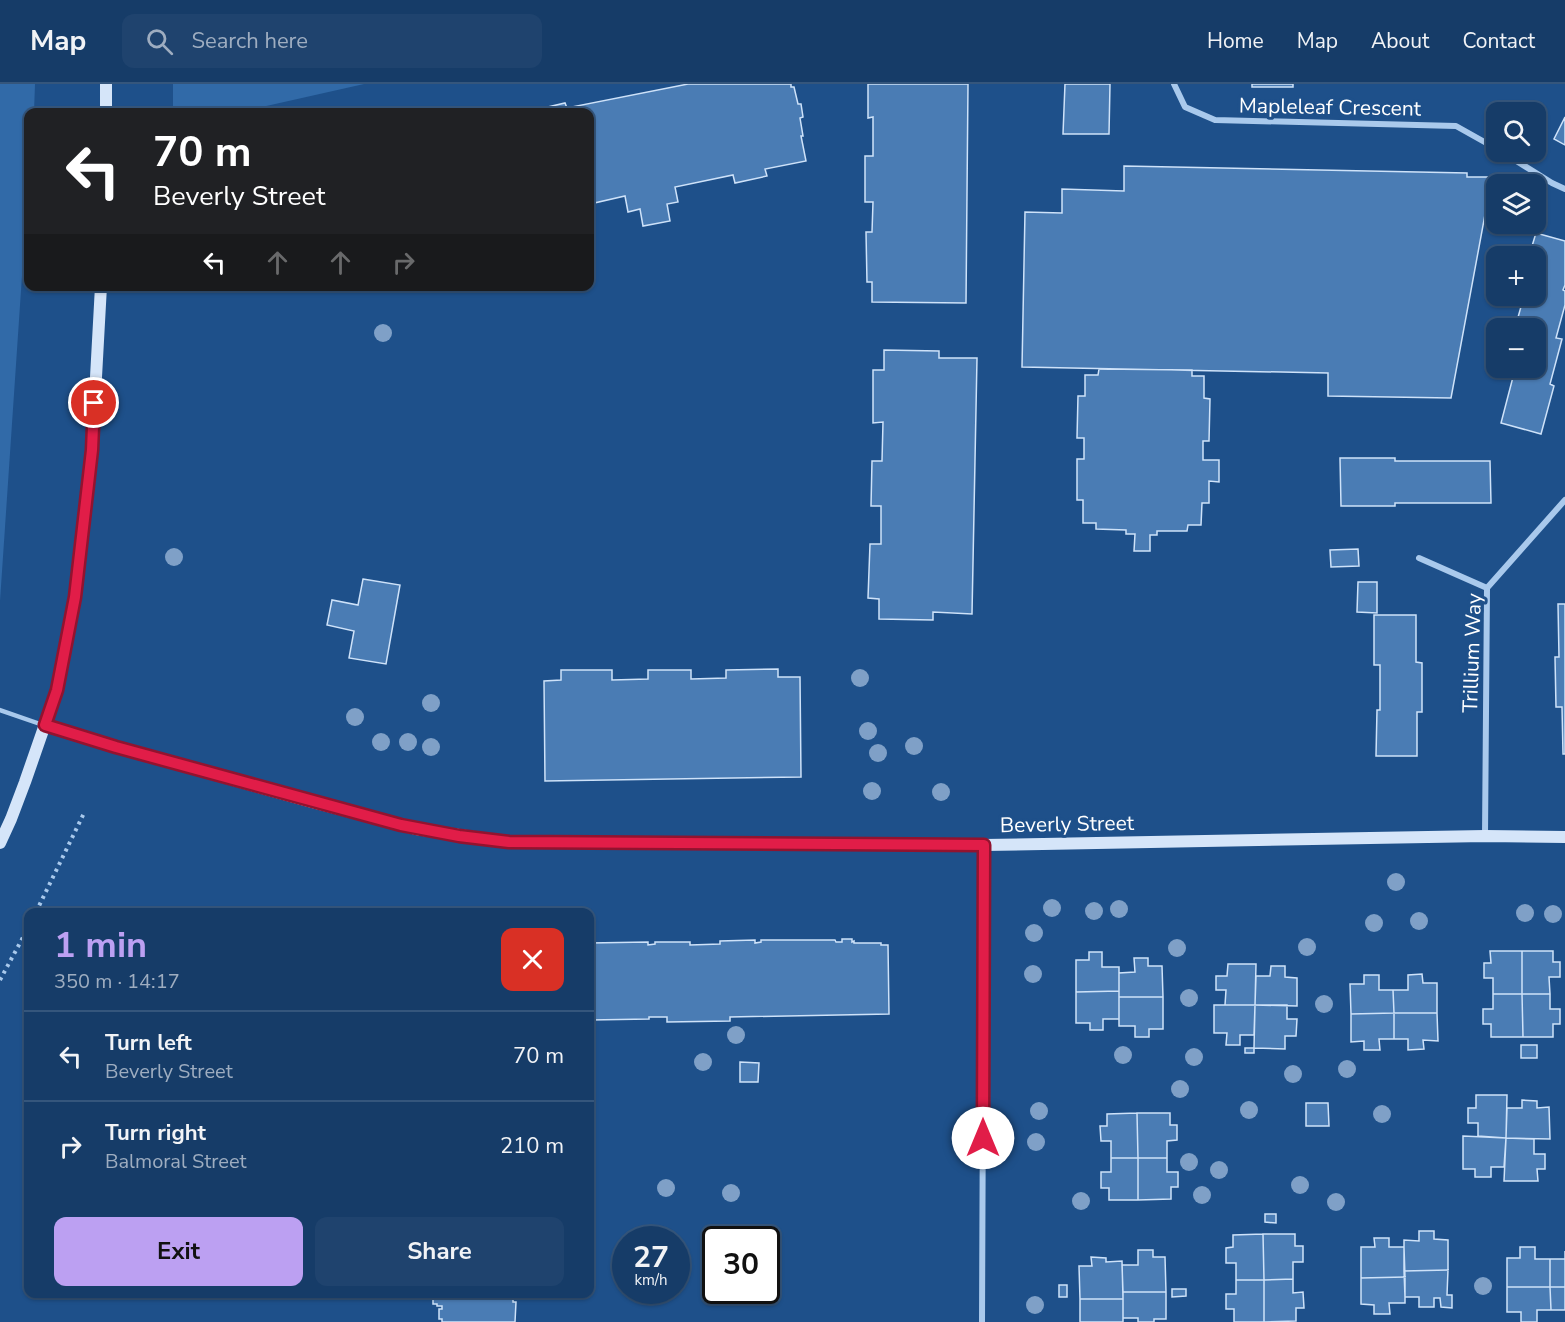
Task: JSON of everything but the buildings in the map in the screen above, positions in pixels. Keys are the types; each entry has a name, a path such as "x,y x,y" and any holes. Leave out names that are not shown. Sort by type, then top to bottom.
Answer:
{"street":[{"path":"106,84 106,108"},
{"name":"Mapleleaf Crescent","path":"1174,84 1185,107 1215,120 1456,126 1486,142"},
{"path":"1518,162 1565,189"},
{"path":"0,843 26,782 57,690 75,597 92,450 100,291"},
{"name":"Trillium Way","path":"1485,836 1487,588 1565,500"},
{"path":"1419,558 1487,588"},
{"name":"Beverly Street","path":"45,725 127,750 416,829 509,842 984,845 1485,836 1565,837"},
{"path":"982,1322 984,845"}],"lane":[{"path":"0,710 45,725"}],"path":[{"path":"38,908 85,811"},
{"path":"0,980 24,935"}],"shaded area":[{"path":"0,84 35,84 34,108 24,108 24,246 0,601"},
{"path":"173,84 364,84 258,108 173,108"}],"route":[{"path":"94,403 92,450 75,597 57,690 45,725 312,802 416,829 459,836 509,842 984,845 983,1138"}]}
